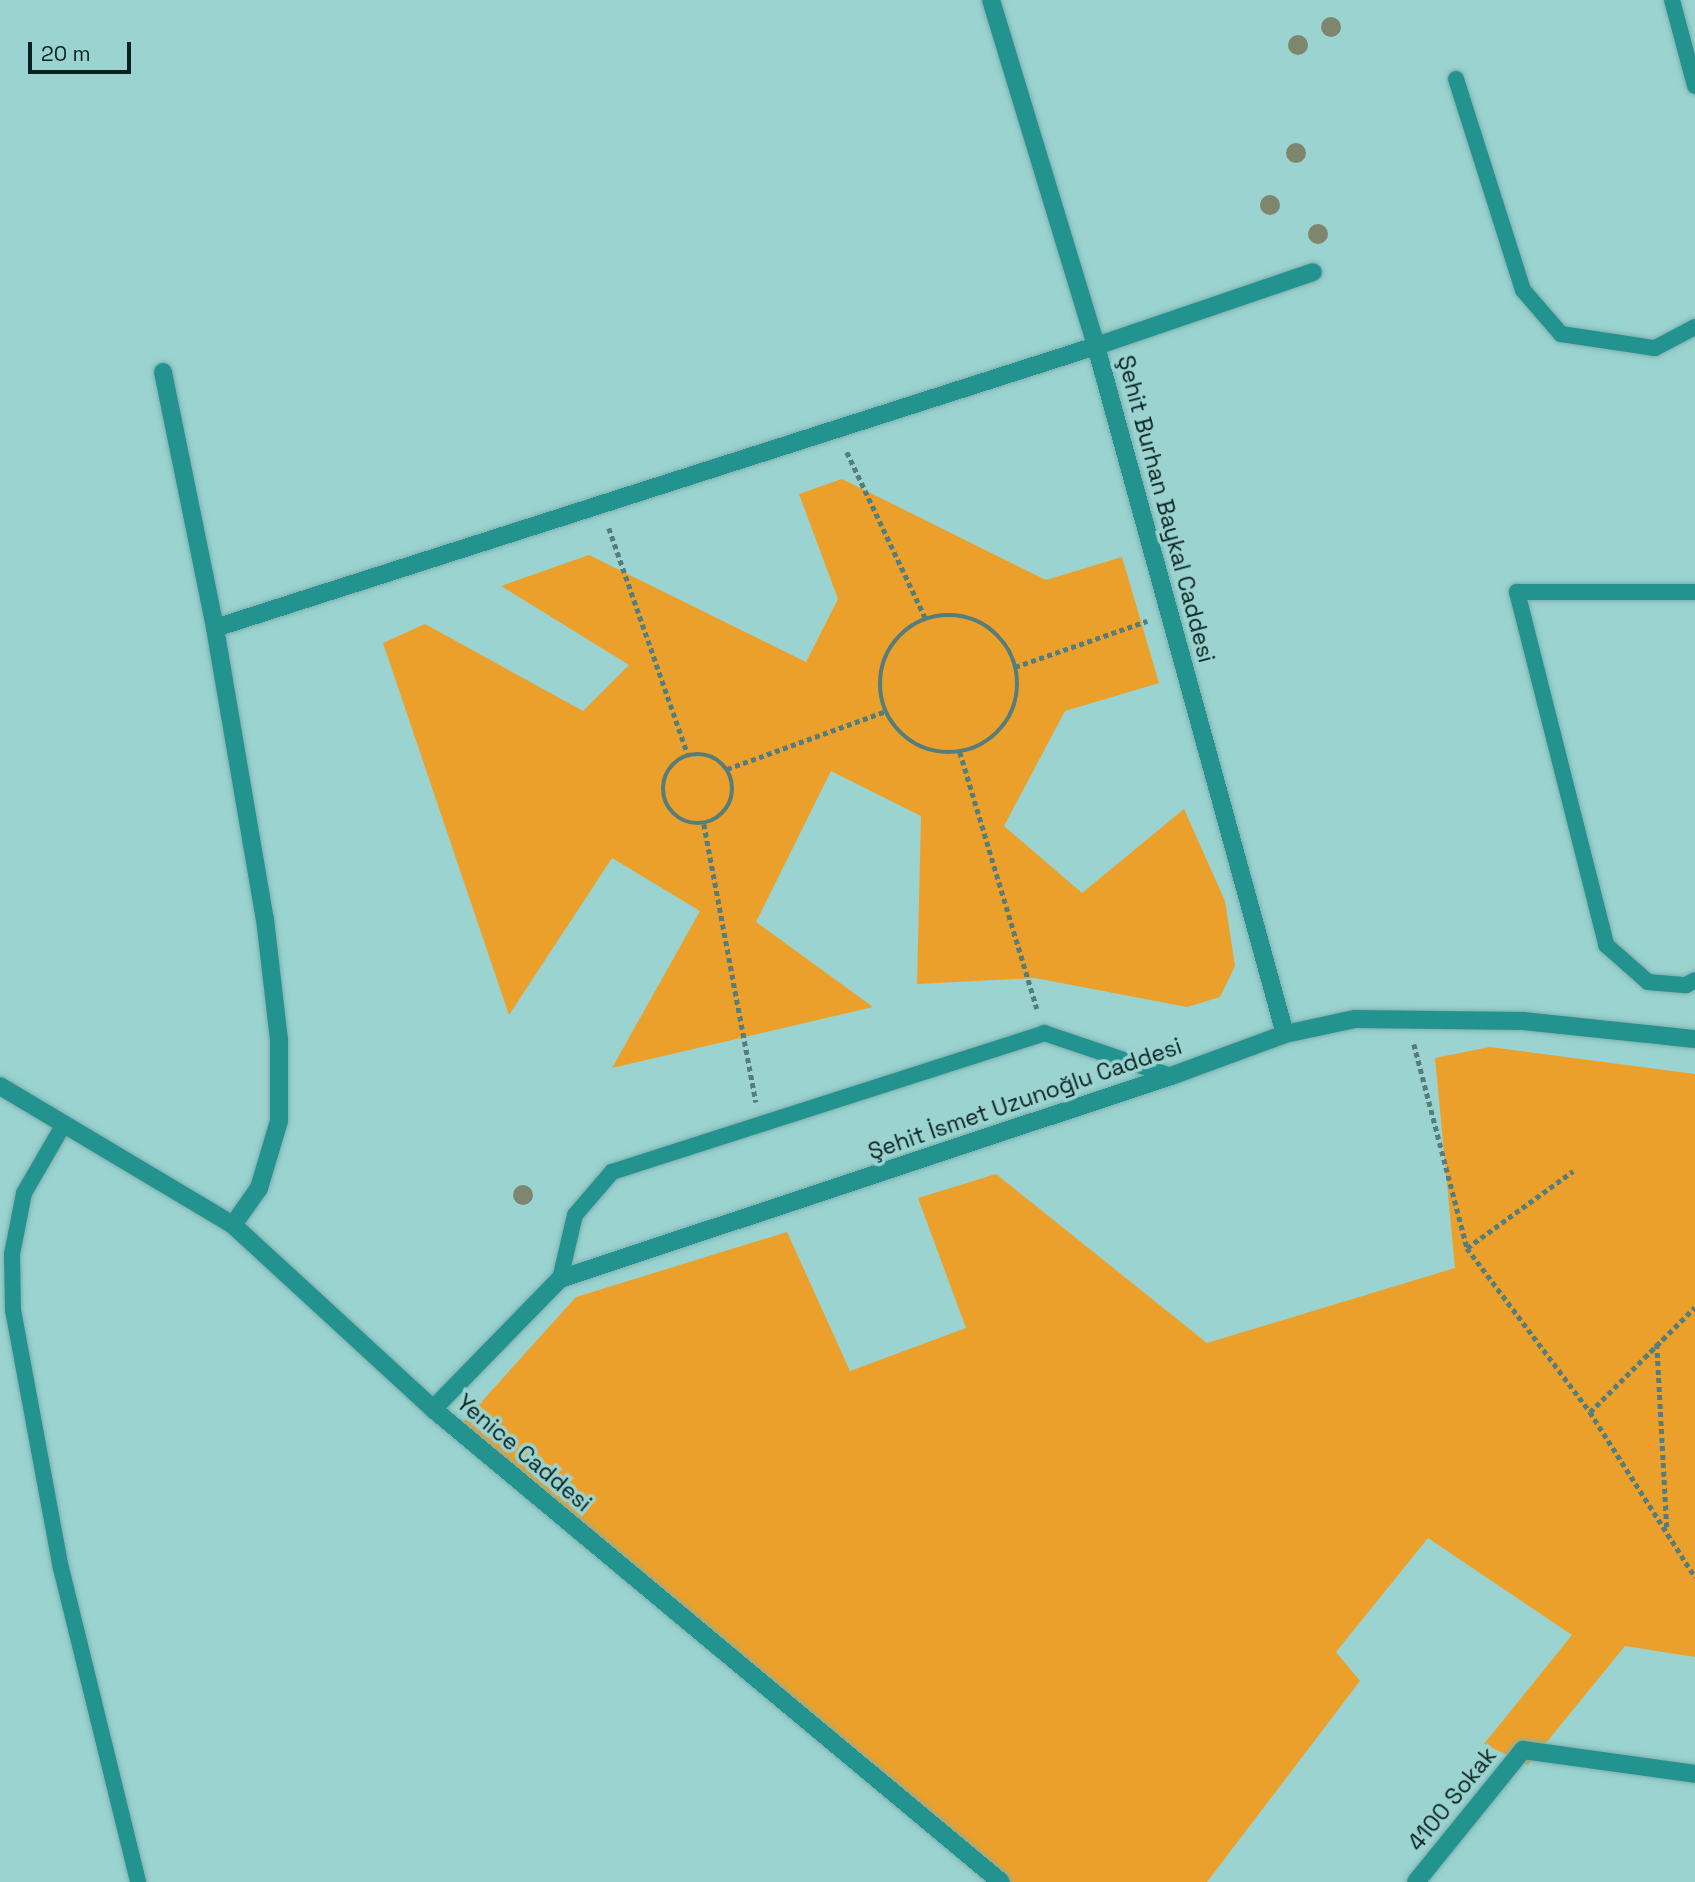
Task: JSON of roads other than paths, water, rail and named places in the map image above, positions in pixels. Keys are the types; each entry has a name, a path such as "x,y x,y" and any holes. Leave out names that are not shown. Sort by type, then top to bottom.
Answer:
{"street":[{"name":"Şehit Burhan Baykal Caddesi","path":"991,0 1096,346 1285,1034"},
{"path":"215,628 1096,346 1313,272"},
{"path":"163,372 215,628 265,919 279,1040 279,1121 259,1188 233,1225"},
{"name":"Şehit İsmet Uzunoğlu Caddesi","path":"433,1409 560,1279 1171,1076 1285,1034 1355,1019 1522,1021 1695,1039"},
{"name":"Yenice Caddesi","path":"0,1086 233,1225 433,1409 1001,1882"},
{"name":"4100 Sokak","path":"1416,1882 1523,1750 1695,1774"}],"lane":[{"path":"1672,0 1695,86"},
{"path":"1456,79 1523,290 1561,334 1655,348 1695,327"},
{"path":"1695,592 1517,592 1606,944 1648,982 1686,985 1695,980"},
{"path":"560,1279 575,1215 612,1172 1044,1033 1171,1076"},
{"path":"64,1124 24,1193 12,1254 13,1310 61,1568 138,1882"}]}
